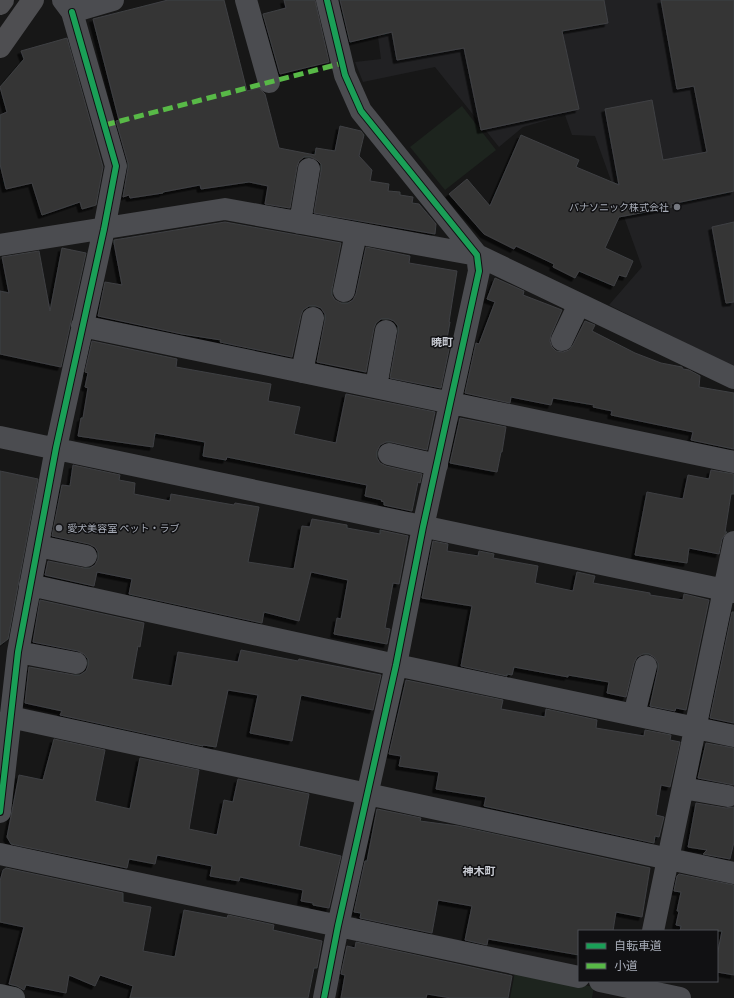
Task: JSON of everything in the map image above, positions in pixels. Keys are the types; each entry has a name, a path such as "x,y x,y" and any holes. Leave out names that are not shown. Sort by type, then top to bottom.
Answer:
{"highway":[{"path":"0,4 3,0"},
{"path":"0,47 33,0"}],"main road":[{"path":"0,995 14,998"}],"street":[{"path":"0,812 10,717 11,657 30,585 56,448 104,229 116,166 68,6 113,0"},
{"path":"246,0 269,82"},
{"path":"324,998 338,926 396,665 423,526 479,271 477,255 361,111 346,75 327,0"},
{"path":"300,223 309,169"},
{"path":"0,245 225,209 477,255 734,378"},
{"path":"344,291 356,233"},
{"path":"562,340 579,304"},
{"path":"302,372 313,318"},
{"path":"82,326 734,462"},
{"path":"376,387 386,331"},
{"path":"0,437 729,590"},
{"path":"389,454 437,465"},
{"path":"653,930 694,728 729,590 734,542"},
{"path":"38,546 86,556"},
{"path":"30,585 396,665 734,736"},
{"path":"11,657 76,663"},
{"path":"634,715 646,666"},
{"path":"10,717 734,873"},
{"path":"682,788 728,796"},
{"path":"0,854 578,977"},
{"path":"605,982 680,998"}],"shaded area":[{"name":"パナソニック株式会社","path":"373,0 734,0 734,367 609,305 642,267 595,136 572,135 565,115 523,127 499,147 435,67 363,82 355,62 381,59"},
{"path":"462,106 496,150 445,190 410,147"},
{"path":"515,972 594,987 592,998 510,998"}],"building":[{"path":"168,0 224,0 247,91 259,88 265,94 279,148 315,155 316,148 335,151 340,126 361,131 364,135 359,156 372,170 370,181 389,184 388,191 400,192 400,195 413,197 412,203 419,204 436,224 435,234 314,213 321,164 311,157 304,157 299,161 290,208 265,204 268,186 249,182 201,189 200,185 163,193 130,198 129,195 123,197 128,163 116,121 119,120 93,19"},
{"path":"284,0 315,0 329,62 280,74 263,14 286,8"},
{"path":"340,0 604,0 608,23 562,31 579,109 481,130 464,48 397,60 392,32 350,42"},
{"path":"661,0 734,0 734,191 671,204 672,207 619,217 605,248 633,261 626,277 619,275 614,286 579,271 575,278 553,267 554,264 516,246 514,249 484,234 449,194 467,179 490,206 521,135 579,160 576,167 619,185 605,109 652,100 663,160 707,152 694,86 677,89"},
{"path":"67,38 103,167 96,205 82,209 80,202 42,215 32,183 6,189 0,164 0,115 7,112 0,87 24,59 21,51"},
{"path":"225,222 341,243 332,295 335,300 341,303 348,303 353,300 356,294 366,247 410,256 409,263 457,271 447,339 451,340 441,388 390,378 398,326 394,321 389,319 381,319 376,323 366,372 317,362 325,314 321,308 316,306 309,306 303,310 292,357 220,342 221,340 182,334 98,316 105,282 122,285 114,240"},
{"path":"734,222 734,302 726,303 712,227"},
{"path":"62,248 86,253 61,367 0,354 0,291 9,293 2,257 39,251 50,311"},
{"path":"495,278 524,291 523,295 562,310 551,335 550,341 552,347 556,351 563,352 569,350 585,321 595,325 592,331 635,353 661,363 682,367 683,369 689,370 700,376 699,387 734,393 734,449 691,440 693,432 611,415 612,411 593,407 594,405 553,398 551,405 511,397 510,403 465,393 476,343 479,344 495,302 487,299"},
{"path":"92,341 177,359 176,367 271,384 268,401 300,407 294,434 336,443 346,394 435,412 427,450 386,442 380,445 377,451 377,458 380,463 386,466 422,474 420,483 418,482 412,511 384,505 384,502 381,501 382,500 365,496 367,485 227,457 226,460 203,456 205,442 155,433 153,447 78,436 81,418 83,418 88,388 85,387 88,373 85,372"},
{"path":"460,418 506,427 497,472 450,463"},
{"path":"73,465 120,475 119,480 135,483 134,494 170,501 171,494 234,505 235,503 259,507 248,562 294,569 302,526 310,527 312,519 347,525 347,528 380,534 380,530 408,536 399,584 393,583 385,628 390,629 387,644 334,634 337,618 341,619 348,580 311,572 299,621 264,612 262,623 129,594 132,579 97,572 94,586 45,575 48,561 90,568 95,565 98,559 98,552 95,547 89,544 52,536 62,485 70,486"},
{"path":"711,470 734,474 734,494 731,494 725,532 727,532 722,539 719,554 689,548 687,563 635,555 647,492 683,499 688,475 709,479"},
{"path":"0,471 38,479 8,639 0,645"},
{"path":"433,541 448,544 447,551 478,556 479,551 494,554 493,558 538,566 535,583 573,591 577,572 595,576 593,583 650,593 650,595 683,600 684,594 709,600 686,710 676,708 675,711 650,706 658,663 654,657 649,654 643,654 637,657 634,663 626,697 607,693 609,682 568,675 568,677 514,667 512,675 507,674 507,676 461,666 472,606 422,598"},
{"path":"40,600 144,623 132,679 172,686 178,652 238,662 241,650 298,661 299,659 381,675 373,710 301,695 292,741 250,733 258,695 228,690 216,747 203,746 60,715 62,711 25,703 29,667 80,675 86,671 88,659 84,654 78,651 33,642"},
{"path":"732,612 734,612 734,723 710,718"},
{"path":"406,680 503,700 501,709 545,717 546,709 597,720 596,728 644,736 645,730 671,735 670,740 680,742 670,787 661,785 656,815 664,817 659,837 655,836 654,843 484,806 486,797 436,789 439,772 399,766 401,756 389,754"},
{"path":"54,739 105,750 95,801 130,809 140,758 199,770 189,829 217,835 224,800 233,802 238,779 309,794 299,846 341,856 329,908 301,901 303,890 240,877 239,881 210,876 212,866 157,855 155,864 129,859 127,868 11,844 7,837 19,775 43,780"},
{"path":"706,743 734,748 734,785 698,778"},
{"path":"696,803 726,808 734,807 734,842 730,859 703,854 707,850 688,847"},
{"path":"377,809 421,818 420,821 458,826 650,868 642,917 616,912 613,930 578,930 578,955 488,939 487,945 465,940 472,906 438,900 432,933 360,918 361,913 354,912 365,861 367,861"},
{"path":"6,868 123,893 123,902 151,907 143,951 175,957 184,910 227,918 228,915 274,925 273,930 322,941 317,968 314,968 308,998 130,998 133,986 100,975 95,986 69,975 66,993 26,985 24,990 9,984 24,927 0,922 0,881 3,870"},
{"path":"679,874 734,885 734,975 718,972 718,951 722,931 680,930 681,926 676,925 681,892 674,891 677,876"},
{"path":"356,942 512,976 508,998 451,998 427,994 426,998 341,998 345,975 341,974 347,946 355,948"}],"marked path":[{"path":"105,125 343,63"}],"cycle path":[{"path":"324,998 338,926 396,665 423,527 479,271 477,255 361,111 345,75 327,0"},
{"path":"0,812 18,652 56,448 104,229 116,166 72,12"}],"place":[{"name":"パナソニック株式会社","path":"677,207"},
{"name":"愛犬美容室 ペット・ラブ","path":"59,528"}],"district":[{"name":"暁町","path":"442,342"},
{"name":"神木町","path":"479,871"}]}
